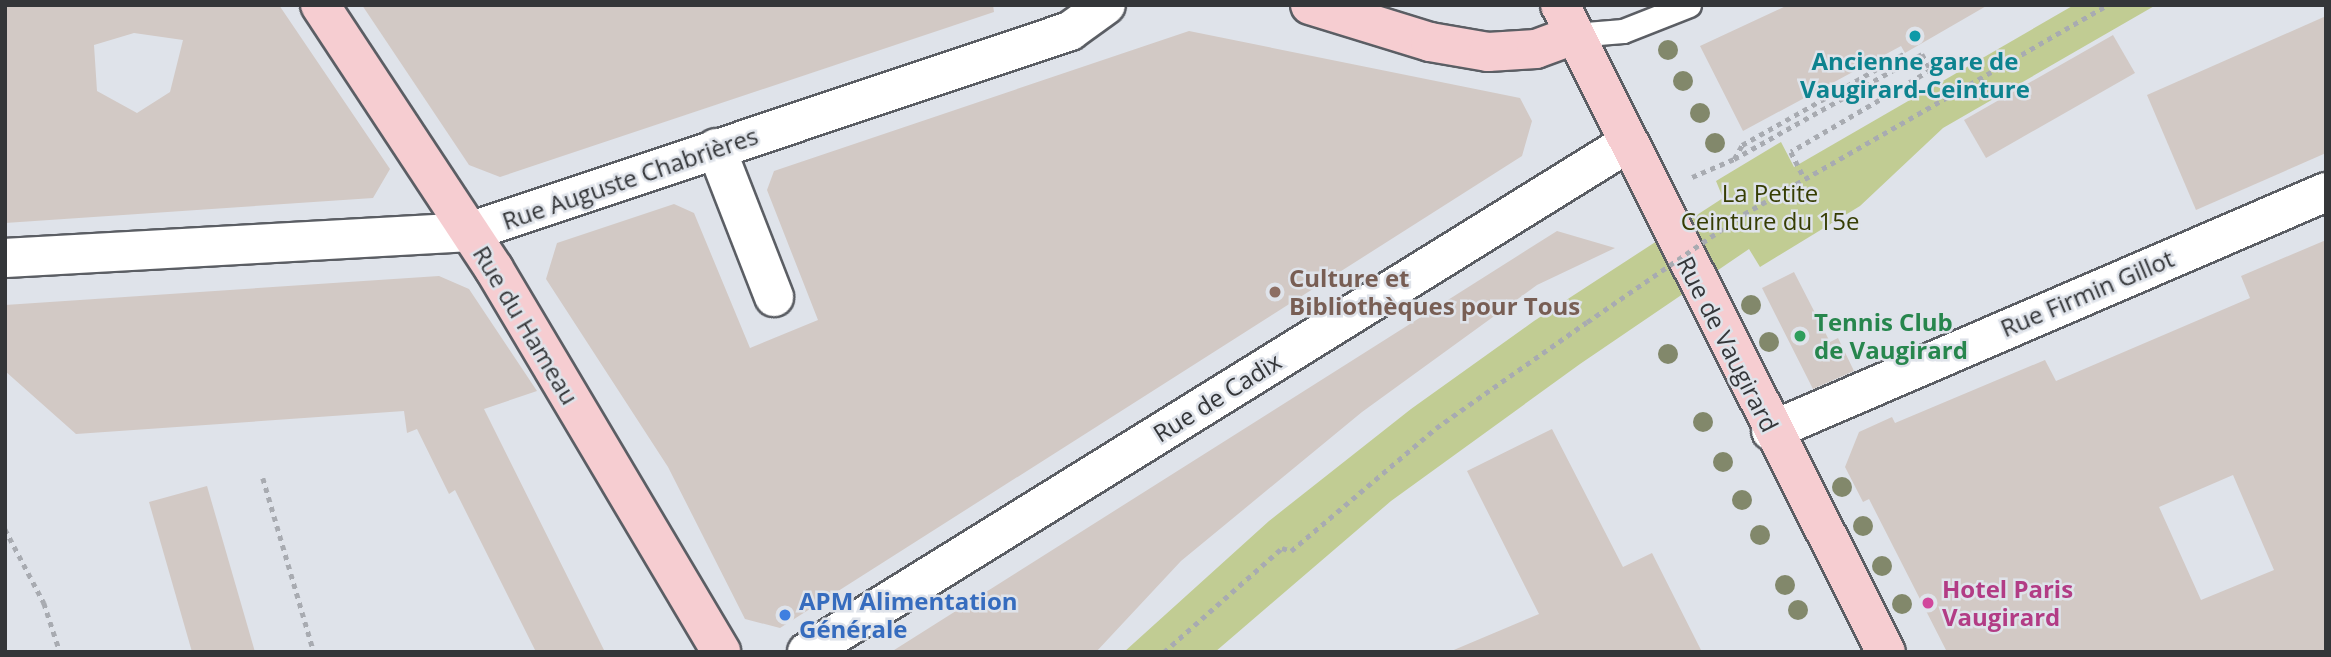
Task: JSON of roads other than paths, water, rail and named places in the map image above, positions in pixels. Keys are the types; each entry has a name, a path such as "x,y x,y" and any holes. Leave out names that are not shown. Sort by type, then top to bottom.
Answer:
{"street":[{"name":"Rue du Hameau","path":"320,5 469,232 721,652"},
{"name":"Rue Auguste Chabrières","path":"5,258 469,232 1070,31 1106,5"},
{"path":"1327,9 1382,5"},
{"path":"1327,9 1430,42 1488,52 1536,49 1567,20"},
{"name":"Rue de Vaugirard","path":"1567,20 1771,431 1886,652"},
{"name":"Rue de Cadix","path":"807,652 1628,143"},
{"path":"716,148 774,297"},
{"name":"Rue Firmin Gillot","path":"1771,431 2326,191"}],"lane":[{"path":"1567,20 1623,31 1689,5"}],"place":[{"name":"Ancienne gare de Vaugirard-Ceinture","path":"1915,36"},
{"name":"Culture et Bibliothèques pour Tous","path":"1275,292"},
{"name":"Tennis Club de Vaugirard","path":"1800,336"},
{"name":"Hotel Paris Vaugirard","path":"1928,603"},
{"name":"APM Alimentation Générale","path":"785,615"}],"park label":[{"name":"La Petite Ceinture du 15e","path":"1770,207"}]}
